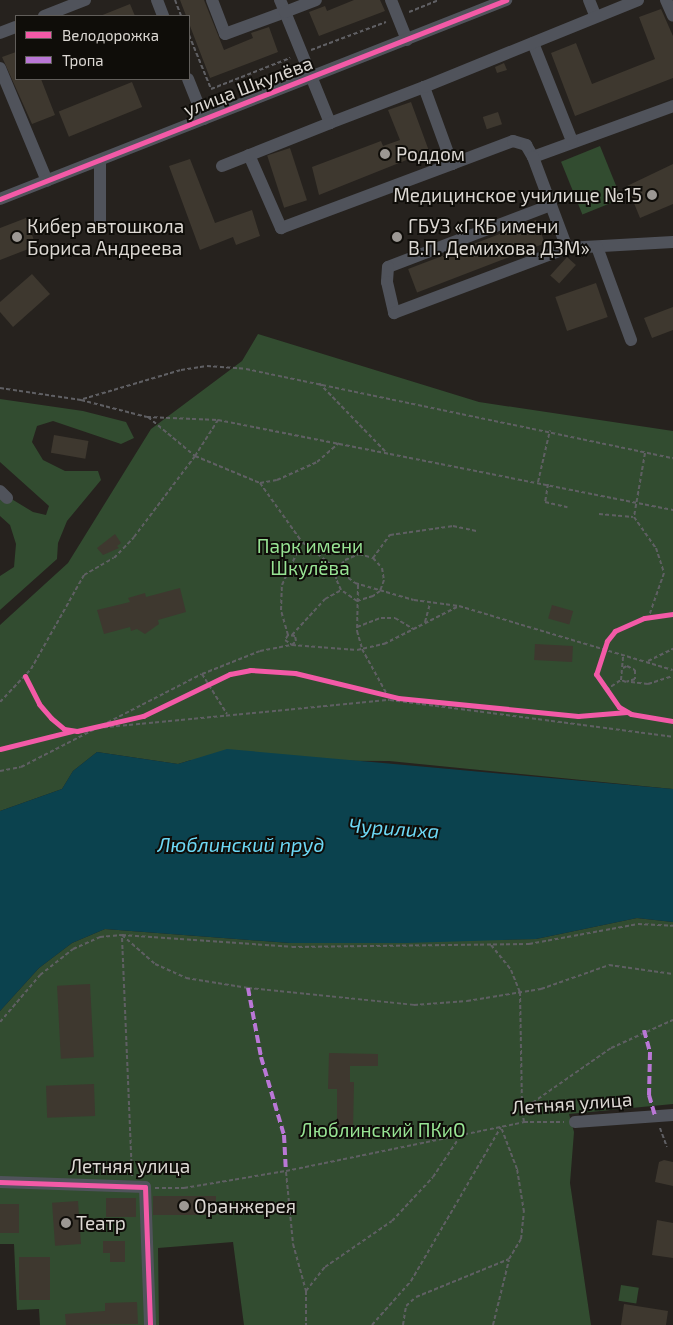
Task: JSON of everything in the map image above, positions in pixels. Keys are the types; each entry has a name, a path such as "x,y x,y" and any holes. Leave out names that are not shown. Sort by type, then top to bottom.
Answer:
{"street":[{"path":"47,15 85,0"},
{"path":"157,0 163,15"},
{"path":"212,0 225,34 282,6 316,0"},
{"path":"391,0 407,40"},
{"name":"улица Шкулёва","path":"0,199 312,78 506,0"},
{"path":"589,0 596,17"},
{"path":"222,166 638,0"},
{"path":"666,0 673,16"},
{"path":"282,6 330,123"},
{"path":"0,33 15,27"},
{"path":"533,43 572,141"},
{"path":"0,68 47,181"},
{"path":"188,80 204,119"},
{"path":"424,87 452,164"},
{"path":"533,157 572,141 673,106"},
{"path":"249,155 281,228 513,140 526,146 533,157 567,248"},
{"path":"100,161 100,226"},
{"path":"551,205 388,267 387,282 393,310 397,314 567,248 673,242"},
{"path":"597,247 631,340"},
{"name":"Летняя улица","path":"575,1122 673,1115"},
{"name":"Летняя улица","path":"0,1182 139,1187"},
{"path":"139,1187 150,1325"}],"path":[{"path":"175,0 181,15"},
{"path":"190,37 211,89 440,0"},
{"path":"81,400 181,370 207,366 246,369 550,430 673,458"},
{"path":"319,383 385,451"},
{"path":"0,388 81,400 147,416 218,420 385,451 673,510"},
{"path":"147,416 195,456 260,483 302,542 358,584 380,591 458,606 673,670"},
{"path":"0,702 25,676 84,575 114,558 134,537 195,456 218,420"},
{"path":"538,482 550,430"},
{"path":"260,483 296,473 317,462 339,443"},
{"path":"645,453 635,502 634,517 656,548 664,573 646,617"},
{"path":"548,484 545,502 567,507"},
{"path":"599,514 634,517"},
{"path":"374,558 390,535 453,526 477,531"},
{"path":"292,645 285,640 288,635 280,610 282,585 302,542"},
{"path":"359,554 374,558 382,568 384,580 380,591 357,602 340,590 336,579 337,569 344,560 359,554"},
{"path":"358,584 357,627 362,649 388,698"},
{"path":"288,635 292,635 325,599 340,590"},
{"path":"425,622 430,602"},
{"path":"0,771 21,767 202,674 260,651 292,645 325,650 362,649 384,644 458,606"},
{"path":"646,617 658,614"},
{"path":"357,627 381,618 395,618 413,628"},
{"path":"292,635 296,641 292,645"},
{"path":"602,657 607,641"},
{"path":"648,661 673,649"},
{"path":"621,680 623,654"},
{"path":"622,668 627,666 635,670 636,675 631,682"},
{"path":"202,674 228,714"},
{"path":"25,676 28,683"},
{"path":"606,690 621,680 648,684 673,676"},
{"path":"199,689 215,681"},
{"path":"379,693 388,698 673,737"},
{"path":"74,730 388,698 560,715"},
{"path":"95,728 143,716"},
{"path":"0,1022 40,975 73,948 100,937 122,935 292,947 491,945 529,944 638,924 673,926"},
{"path":"122,935 155,964 186,978 248,988 414,1005 467,1001 555,985 608,965 673,974"},
{"path":"122,935 139,1187"},
{"path":"491,945 511,970 520,992 522,1110 524,1122"},
{"path":"522,1110 611,1048 673,1020"},
{"path":"655,1116 667,1147"},
{"path":"493,1325 510,1259 521,1239 524,1212 517,1169 501,1127"},
{"path":"372,1325 411,1281 501,1127"},
{"path":"306,1291 325,1268 392,1221 434,1177 461,1135"},
{"path":"286,1171 293,1244 306,1291 306,1325"},
{"path":"403,1325 406,1306 416,1297 510,1259"}],"green space":[{"path":"600,146 621,199 582,215 561,162"},
{"name":"Парк имени Шкулёва","path":"258,334 479,402 673,431 673,789 389,761 191,760 178,764 97,752 73,771 62,789 0,811 0,625 68,563 151,429 242,361"},
{"path":"0,399 83,411 126,422 134,438 121,444 53,421 37,426 32,442 43,460 65,471 98,471 101,480 67,521 58,543 57,559 0,610 0,576 14,567 16,544 10,525 0,516 0,492 33,512 46,515 49,506 0,462"},
{"name":"Люблинский ПКиО","path":"637,918 673,922 673,1104 569,1114 574,1132 570,1183 591,1325 244,1325 233,1242 158,1248 159,1325 40,1325 39,1309 17,1310 14,1244 0,1244 0,1011 39,968 72,943 105,929 290,943 536,939"},
{"path":"621,1285 639,1288 636,1304 618,1301"}],"water":[{"name":"Люблинский пруд","path":"227,749 673,789 673,922 637,918 536,939 406,943 290,943 105,929 72,943 39,968 0,1011 0,811 62,789 73,771 97,752 178,764"}],"building":[{"path":"180,0 204,0 224,50 253,38 251,33 269,27 278,52 210,78 190,26 190,15 186,15"},
{"path":"354,0 380,0 385,11 319,36 309,12 325,6 327,11"},
{"path":"130,4 135,15 102,15"},
{"path":"661,9 673,36 673,78 575,116 551,53 576,43 592,84 655,59 639,17"},
{"path":"15,52 15,80 41,80 55,115 32,124 2,57"},
{"path":"504,63 507,70 497,73 495,67"},
{"path":"132,82 142,107 69,137 59,112"},
{"name":"Роддом","path":"411,102 429,151 319,195 312,167 381,141 383,146 400,140 388,110"},
{"path":"498,112 502,124 487,129 483,117"},
{"path":"290,148 307,200 284,208 267,155"},
{"path":"190,159 215,223 252,210 260,236 236,245 233,237 200,250 169,166"},
{"name":"Медицинское училище №15","path":"673,164 673,204 640,218 627,186"},
{"name":"Кибер автошкола Бориса Андреева","path":"26,218 36,246 0,260 0,228"},
{"path":"536,220 545,243 417,292 408,269"},
{"path":"567,257 576,265 559,284 550,276"},
{"path":"32,274 50,294 13,327 0,312 0,302"},
{"path":"596,283 608,317 567,331 555,297"},
{"path":"673,307 673,330 652,338 644,318"},
{"path":"54,435 88,441 85,459 51,453"},
{"path":"115,534 121,543 117,546 119,548 103,555 97,548"},
{"path":"180,588 186,612 158,620 159,624 145,634 137,629 131,631 130,627 104,634 97,610 130,602 128,598 145,593 146,597"},
{"path":"552,605 573,611 569,625 548,618"},
{"path":"535,644 573,646 572,662 534,660"},
{"path":"90,984 94,1057 61,1059 57,986"},
{"path":"329,1053 378,1054 378,1066 350,1066 350,1082 354,1082 353,1130 337,1130 337,1089 328,1089"},
{"path":"94,1084 95,1116 47,1118 46,1086"},
{"path":"664,1160 673,1162 673,1186 655,1182 659,1162"},
{"name":"Оранжерея","path":"153,1196 216,1196 216,1215 153,1215"},
{"path":"106,1198 136,1198 136,1217 106,1217"},
{"name":"Театр","path":"78,1201 81,1244 55,1246 52,1203"},
{"path":"0,1204 19,1204 19,1233 0,1233"},
{"path":"657,1220 673,1223 673,1258 652,1255"},
{"path":"103,1241 125,1241 125,1262 110,1262 110,1253 103,1253"},
{"path":"19,1257 50,1257 50,1300 19,1300"},
{"path":"137,1302 138,1324 66,1325 65,1314 105,1311 105,1303"},
{"path":"624,1304 668,1311 666,1325 621,1325"}],"marked path":[{"path":"248,988 261,1057 284,1135 286,1171"},
{"path":"644,1030 650,1052 649,1095 655,1116"}],"cycle path":[{"path":"0,199 506,0"},
{"path":"673,614 644,618 615,631 607,641 596,674 619,707 631,714 673,721"},
{"path":"25,676 39,704 51,718 64,729 77,731 143,716 230,674 250,670 295,673 398,698 578,716 627,712"},
{"path":"0,749 72,731"},
{"path":"0,1182 145,1187 150,1325"}],"place":[{"name":"Роддом","path":"385,154"},
{"name":"Медицинское училище №15","path":"652,195"},
{"name":"Кибер автошкола Бориса Андреева","path":"17,237"},
{"name":"ГБУЗ «ГКБ имени В.П. Демихова ДЗМ»","path":"397,237"},
{"name":"Оранжерея","path":"184,1206"},
{"name":"Театр","path":"66,1223"}],"water label":[{"name":"Чурилиха","path":"394,828"}]}
